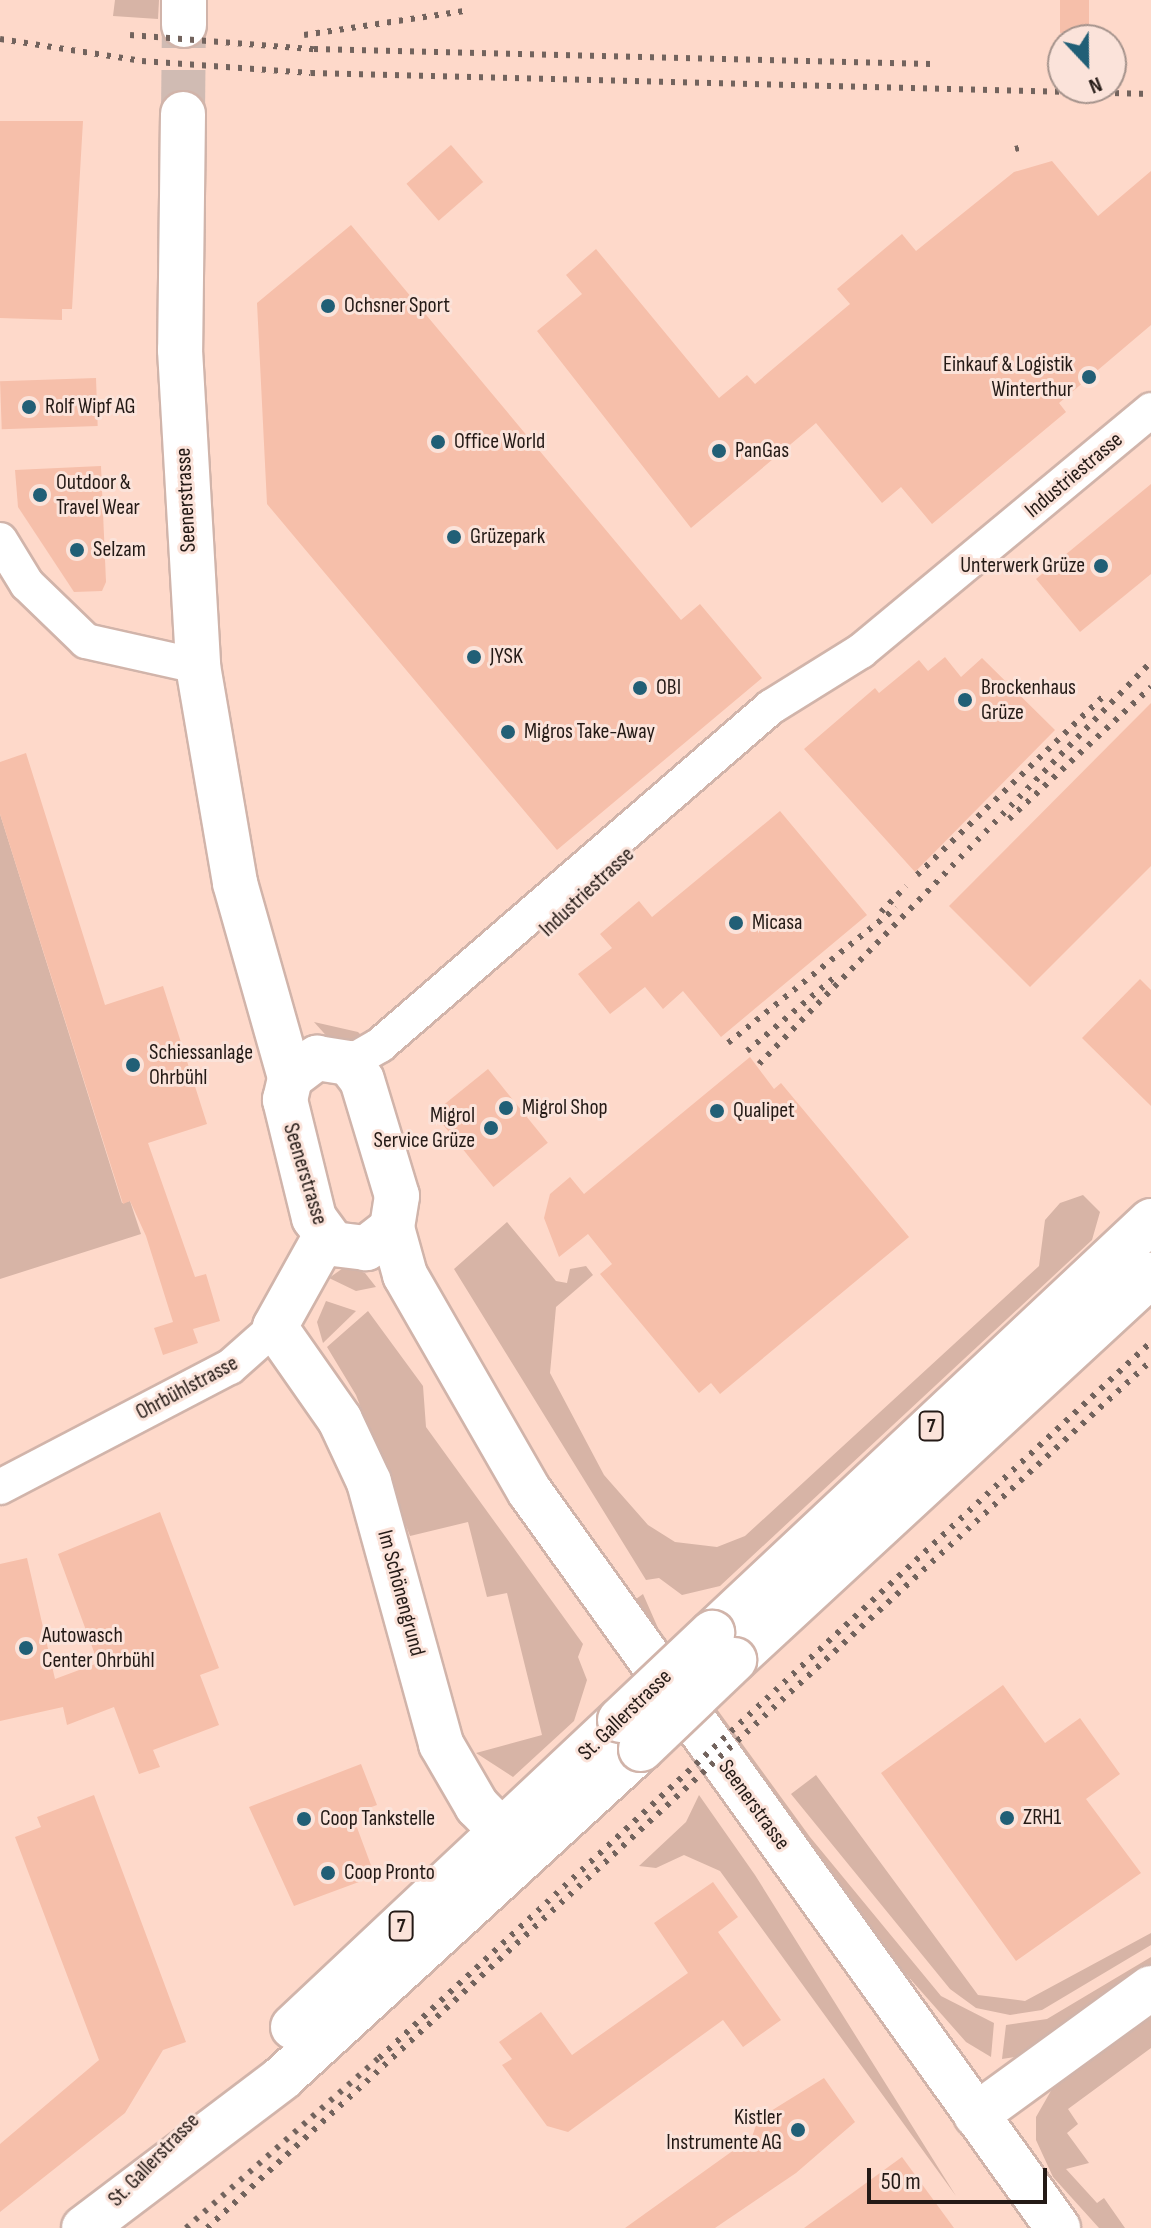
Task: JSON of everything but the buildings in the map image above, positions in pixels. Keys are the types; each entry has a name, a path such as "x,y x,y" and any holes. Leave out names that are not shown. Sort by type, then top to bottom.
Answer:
{"main road":[{"name":"Seenerstrasse","path":"183,114 180,350 198,666 235,883 290,1078 286,1111 340,1243 460,1374"},
{"name":"Seenerstrasse","path":"235,883 311,1039 338,1060 370,1100 397,1196 392,1228 395,1253 460,1374 530,1492 1058,2228"},
{"path":"290,1078 338,1060"},
{"name":"St. Gallerstrasse","path":"93,2221 282,2078 514,1844 723,1646 1151,1221"},
{"path":"340,1243 392,1228"},
{"name":"Ohrbühlstrasse","path":"275,1327 340,1243"},
{"name":"St. Gallerstrasse","path":"723,1646 1151,1275"},
{"name":"Im Schönengrund","path":"275,1327 333,1409 369,1482 441,1744 514,1844"},
{"path":"976,2115 1151,1988"}],"street":[{"name":"Industriestrasse","path":"370,1100 394,1062 766,734 809,687 1151,410"},
{"path":"0,540 27,584 86,641 198,666"},
{"name":"Industriestrasse","path":"338,1060 380,1045 771,707 809,687"},
{"name":"Ohrbühlstrasse","path":"0,1487 230,1367 275,1327"}],"shaded area":[{"path":"0,0 1151,0 1151,2228 0,2228"},
{"path":"115,0 159,0 158,19 113,16"},
{"path":"0,814 122,1203 130,1201 141,1234 0,1279"},
{"path":"314,1022 358,1032 368,1042 331,1041"},
{"path":"1083,1195 1100,1212 1092,1240 720,1586 682,1595 659,1578 646,1580 454,1269 507,1222 556,1281 567,1283 570,1269 586,1266 593,1275 556,1307 550,1373 604,1475 648,1525 675,1542 717,1547 745,1536 1039,1266 1045,1220 1060,1203"},
{"path":"346,1266 365,1273 376,1287 356,1291 329,1278"},
{"path":"326,1301 356,1311 323,1343 317,1322"},
{"path":"368,1311 423,1386 426,1427 583,1644 578,1657 587,1680 574,1721 513,1777 476,1753 542,1735 507,1593 487,1597 468,1522 410,1536 356,1395 327,1347"},
{"path":"643,1594 658,1628 810,1837 941,1996 994,2023 991,2057 966,2042 905,1973 636,1599"},
{"path":"816,1775 978,1995 1025,2001 1151,1933 1151,1945 1042,2010 1010,2015 976,2008 950,1989 791,1794"},
{"path":"699,1795 755,1875 956,2196 720,1871 684,1855 656,1868 639,1866 686,1822"},
{"path":"1151,1957 1151,1971 1027,2055 1002,2059 1006,2025 1047,2019"},
{"path":"1151,2009 1151,2048 1068,2109 1078,2124 1067,2133 1089,2163 1066,2169 1097,2203 1104,2198 1125,2228 1099,2228 1053,2177 1036,2140 1036,2117 1056,2082"}],"tunnel":[{"path":"183,114 184,25"}],"railway":[{"path":"304,35 464,11"},
{"path":"130,35 314,49 931,64"},
{"path":"0,39 142,61 311,73 1151,94"},
{"path":"1015,149 1019,148"},
{"path":"759,1064 1151,662"},
{"path":"1009,819 1151,687"},
{"path":"917,875 1107,693"},
{"path":"881,912 906,886"},
{"path":"728,1043 896,908"},
{"path":"747,1051 836,976"},
{"path":"186,2228 379,2058 1151,1342"},
{"path":"207,2228 1151,1361"}],"place":[{"name":"Ochsner Sport","path":"328,306"},
{"name":"Einkauf & Logistik Winterthur","path":"1089,377"},
{"name":"Rolf Wipf AG","path":"29,407"},
{"name":"Office World","path":"438,442"},
{"name":"PanGas","path":"719,451"},
{"name":"Outdoor & Travel Wear","path":"40,495"},
{"name":"Grüzepark","path":"454,537"},
{"name":"Selzam","path":"77,550"},
{"name":"Unterwerk Grüze","path":"1101,566"},
{"name":"JYSK","path":"474,657"},
{"name":"OBI","path":"640,688"},
{"name":"Brockenhaus Grüze","path":"965,700"},
{"name":"Migros Take-Away","path":"508,732"},
{"name":"Micasa","path":"736,923"},
{"name":"Schiessanlage Ohrbühl","path":"133,1065"},
{"name":"Migrol Shop","path":"506,1108"},
{"name":"Qualipet","path":"717,1111"},
{"name":"Migrol Service Grüze","path":"491,1128"},
{"name":"Autowasch Center Ohrbühl","path":"26,1648"},
{"name":"ZRH1","path":"1007,1818"},
{"name":"Coop Tankstelle","path":"304,1819"},
{"name":"Coop Pronto","path":"328,1873"},
{"name":"Kistler Instrumente AG","path":"798,2130"}]}
